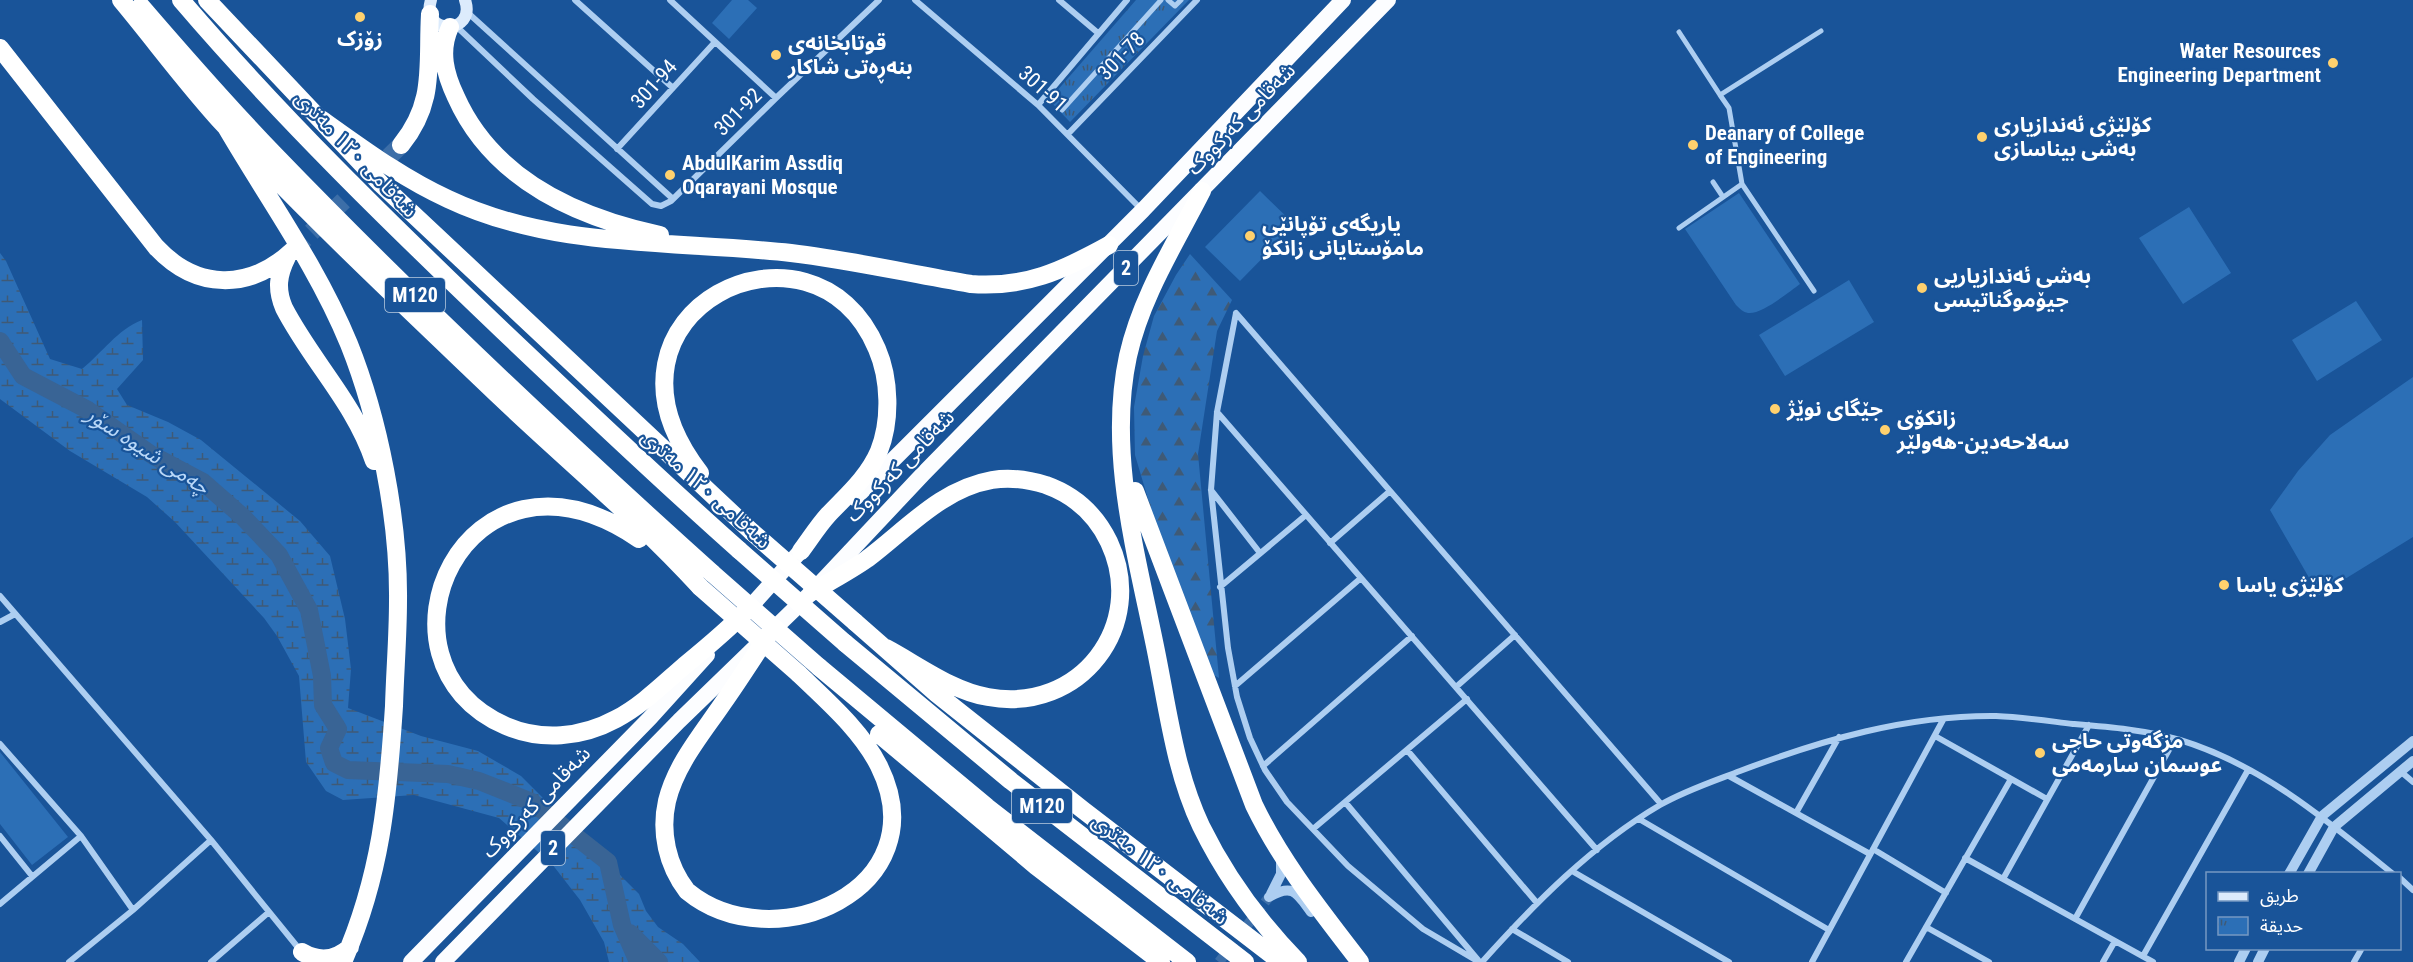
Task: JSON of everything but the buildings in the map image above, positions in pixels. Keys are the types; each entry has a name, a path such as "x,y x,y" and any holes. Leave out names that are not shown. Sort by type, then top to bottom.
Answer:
{"highway":[{"path":"121,0 158,48 226,127 354,256 501,398 671,555 706,580 868,747 885,782 892,820 885,859 864,894 833,920 794,933"},
{"name":"M120","path":"135,0 272,152 355,237 539,414 706,580 819,667 987,807 1187,962"},
{"name":"شەقامی ١٢٠ مەتری","path":"181,0 317,148 421,253 676,494 917,705 1011,781 1245,962"},
{"path":"207,0 381,184 752,532 886,648 905,668 1281,962"},
{"name":"شەقامی کەرکووک","path":"411,962 617,752 801,551 1109,245 1343,0"},
{"name":"شەقامی کەرکووک","path":"443,962 633,767 812,592 923,474 1388,0"},
{"path":"401,146 418,123 425,105 431,7"},
{"path":"453,26 444,47 444,62 459,105 482,141 503,164 522,179 572,208 611,222 674,238 757,250"},
{"path":"0,48 156,247 171,261 200,276 231,280 258,274 290,254 278,278 280,298 284,308 354,416 372,457 391,513"},
{"path":"321,119 407,178 448,199 508,222 546,232 583,238 794,253 961,282 992,285 1023,282 1043,276 1109,245"},
{"path":"226,127 298,242 326,292 349,345 371,411 382,456 395,551 398,599 387,801 372,884 346,954 331,958 305,957"},
{"path":"1202,191 1156,279 1128,356 1122,434 1123,475 1173,740 1182,774 1201,825 1232,882 1255,915 1298,962"},
{"path":"752,532 729,502 699,472 677,439 665,403 667,357 680,330 699,306 737,283 769,278 801,281 845,304 856,316 874,342 881,358 887,394 885,430 880,450 872,466 861,481 826,517 801,551"},
{"path":"1122,434 1139,506 1254,805 1303,889 1360,962"},
{"path":"812,592 868,558 945,498 965,488 994,479 1039,483 1070,495 1095,519 1116,556 1121,588 1120,603 1117,620 1108,641 1103,651 1080,675 1049,693 1018,700 987,697 962,689 886,648"},
{"path":"706,580 617,524 599,516 566,508 540,507 513,512 483,527 469,539 451,564 437,603 438,644 453,681 488,717 525,734 566,735 597,727 628,712 718,639 748,609"},
{"path":"771,631 681,766 667,802 665,831 672,864 683,886 701,907 730,926 751,933 771,936"},
{"path":"799,674 836,698 1036,866 1161,962"}],"main road":[{"path":"431,7 436,23 453,26 463,20 467,4"}],"street":[{"path":"575,0 583,3 673,88"},
{"path":"670,0 776,98"},
{"name":"301-92","path":"674,199 879,0"},
{"path":"1059,0 1098,33"},
{"path":"1038,105 1127,0"},
{"path":"1062,110 1161,0"},
{"path":"1168,0 1175,6 1181,0"},
{"name":"301-78","path":"1068,134 1197,0"},
{"name":"301-91","path":"920,2 1038,105 1143,210"},
{"path":"453,26 652,204 665,205 674,199 617,149 467,4"},
{"path":"1720,95 1821,31"},
{"path":"1679,32 1729,108 1742,184 1814,291"},
{"name":"301-94","path":"617,149 715,42"},
{"path":"1713,182 1723,197"},
{"path":"1679,228 1742,184"},
{"path":"1480,962 1423,929 1348,866 1287,802 1263,766 1250,738 1235,686 1220,587 1211,490 1217,412 1236,313 1661,804"},
{"path":"1217,412 1598,850"},
{"path":"1211,490 1260,553"},
{"path":"1330,543 1390,491"},
{"path":"1220,587 1306,515"},
{"path":"1235,686 1361,578"},
{"path":"0,596 211,840 305,957"},
{"path":"0,622 15,614"},
{"path":"1456,687 1515,635"},
{"path":"1263,766 1412,636"},
{"path":"1313,829 1467,699"},
{"path":"1480,962 1537,903 1572,871 1661,804 1792,752 1839,737 1881,727 1943,720 1996,716 2089,725 2175,739 2212,752 2292,795 2392,872"},
{"path":"1812,962 1943,720"},
{"path":"2002,879 2089,725"},
{"path":"1935,736 2047,799"},
{"path":"1796,813 1839,737"},
{"path":"2075,919 2175,739"},
{"path":"2290,872 2322,816 2413,741"},
{"path":"0,744 81,836 133,910"},
{"path":"1407,750 1537,903"},
{"path":"2309,872 2334,826 2413,760"},
{"path":"2143,956 2248,770"},
{"path":"2400,771 2413,782"},
{"path":"1729,776 1946,893"},
{"path":"1906,962 2011,779"},
{"path":"1345,802 1480,962"},
{"path":"1639,819 1829,930"},
{"path":"0,836 32,876"},
{"path":"0,904 81,836"},
{"path":"69,962 133,910 211,840"},
{"path":"1280,853 1281,874 1269,897 1284,889 1297,894 1351,962"},
{"path":"1965,858 2153,962"},
{"path":"1572,871 1729,962"},
{"path":"2401,881 2413,890"},
{"path":"211,962 268,912"},
{"path":"1926,927 1989,962"},
{"path":"1512,929 1568,962"},
{"path":"2103,962 2115,941"}],"green space":[{"path":"732,0 748,0 757,8 729,39 712,23"},
{"path":"1136,0 1189,0 1070,122 1049,100"},
{"name":"یاریگەی تۆپانێی مامۆستایانی زانکۆ","path":"1260,191 1295,225 1240,281 1205,247"},
{"path":"1739,193 1800,284 1775,302 1754,313 1745,312 1736,305 1685,229"},
{"path":"2189,207 2231,273 2183,304 2139,238"},
{"path":"0,253 6,261 50,359 82,369 125,329 142,320 143,360 117,389 127,405 168,422 201,440 300,521 330,556 345,619 351,669 348,708 421,736 478,751 521,776 639,894 646,911 658,927 683,944 700,962 609,962 604,942 580,900 552,864 499,818 414,795 343,800 326,791 306,762 299,676 277,636 264,618 175,522 147,497 70,451 0,399"},
{"path":"1190,254 1232,300 1217,331 1198,454 1219,678 1212,674 1154,519 1135,455 1134,407 1143,356 1154,316"},
{"path":"1849,280 1874,322 1785,376 1759,335"},
{"path":"2356,301 2382,340 2317,381 2292,340"},
{"path":"2413,377 2413,537 2319,595 2270,510 2298,471 2330,435"},
{"path":"0,752 68,837 32,865 0,824"}],"waterway":[{"name":"چەمی شیوە سۆر","path":"0,341 23,376 88,410 152,455 203,482 243,517 279,555 309,610 322,676 323,705 338,729 329,748 334,763 348,770 448,774 479,781 532,802 608,862 622,925 638,962"},
{"path":"630,933 659,962"}],"tunnel":[{"path":"292,251 401,145"},
{"path":"1219,962 1269,897"}],"place":[{"name":"زۆزک","path":"360,17"},
{"name":"قوتابخانەی بنەڕەتی شاکار","path":"776,55"},
{"name":"Water Resources Engineering Department","path":"2333,63"},
{"name":"کۆلێژی ئەندازیاری بەشی بیناسازی","path":"1982,137"},
{"name":"Deanary of College of Engineering","path":"1693,145"},
{"name":"AbdulKarim Assdiq Oqarayani Mosque","path":"670,175"},
{"name":"یاریگەی تۆپانێی مامۆستایانی زانکۆ","path":"1250,236"},
{"name":"بەشی ئەندازیاریی جیۆموگناتیسی","path":"1922,288"},
{"name":"جێگای نوێژ","path":"1775,409"},
{"name":"زانکۆی سەلاحەدین-هەولێر","path":"1885,430"},
{"name":"کۆلێژی یاسا","path":"2224,585"},
{"name":"مزگەوتی حاجی عوسمان سارمەمی","path":"2040,753"}]}
